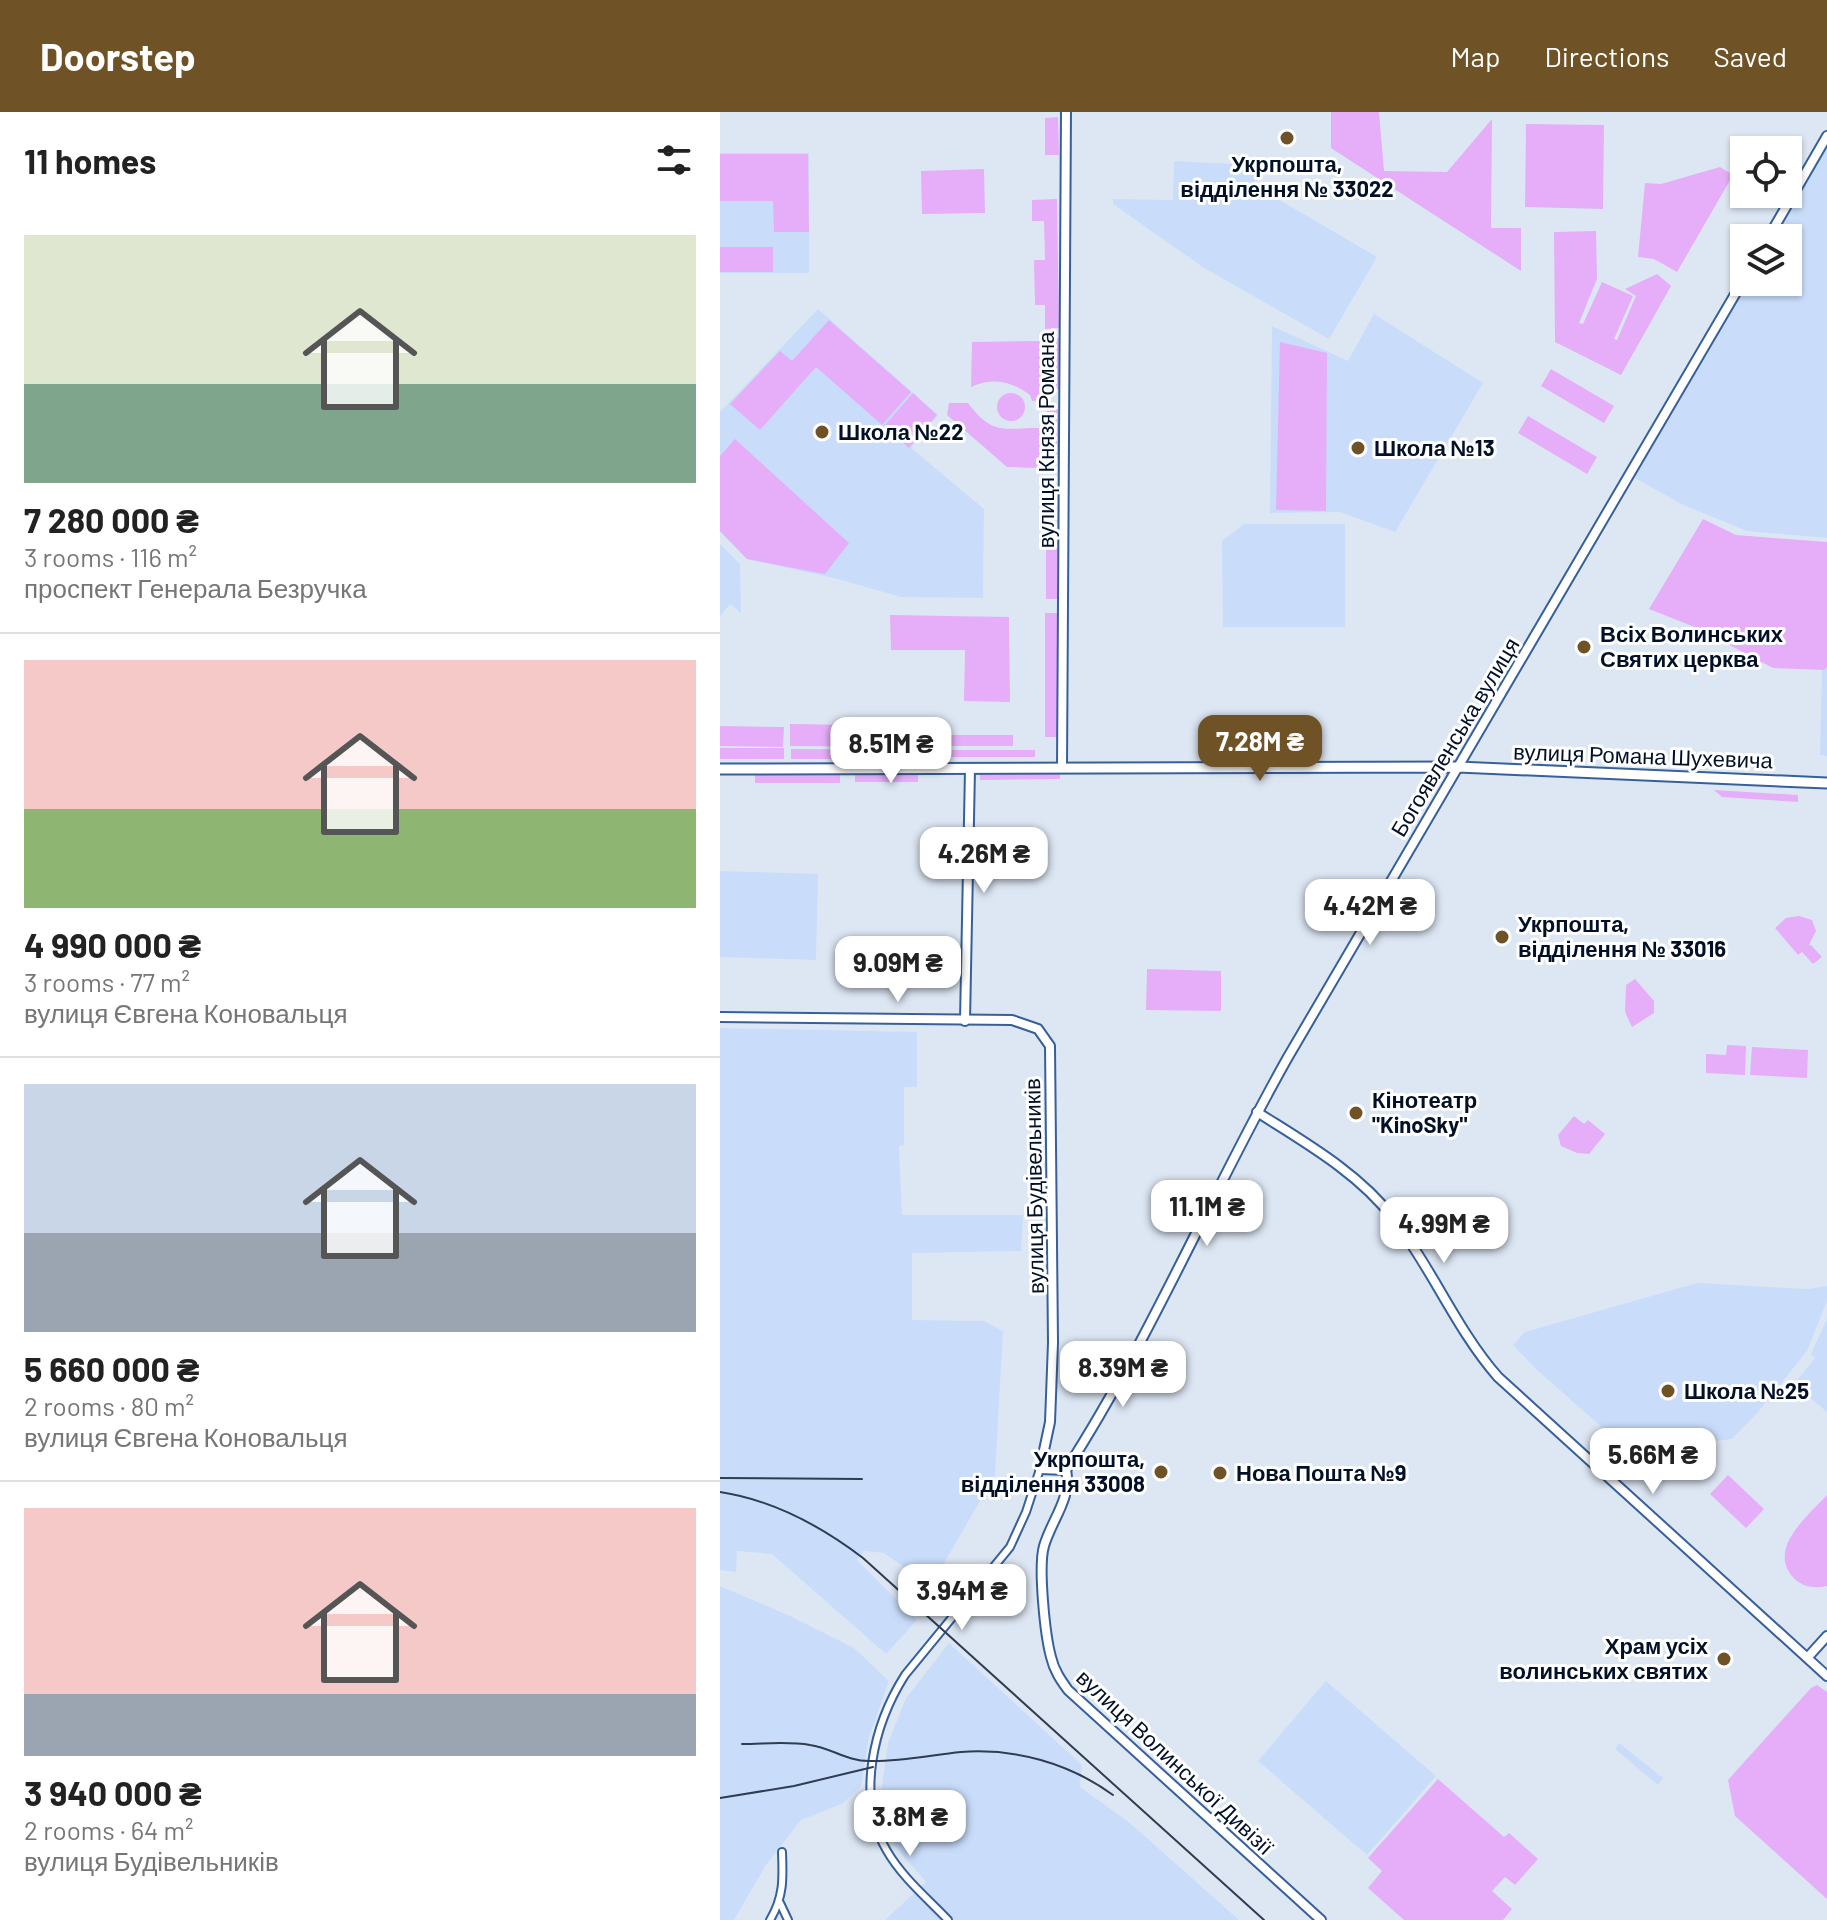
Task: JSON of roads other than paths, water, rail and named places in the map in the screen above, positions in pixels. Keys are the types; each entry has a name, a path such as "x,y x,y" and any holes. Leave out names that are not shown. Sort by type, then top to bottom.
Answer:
{"main road":[{"name":"вулиця Романа Шухевича","path":"720,769 1458,767 1827,783"}],"street":[{"name":"вулиця Князя Романа","path":"1062,767 1066,112"},
{"path":"1776,224 1827,136"},
{"name":"Богоявленська вулиця","path":"1066,1470 1129,1368 1257,1112 1734,296"},
{"path":"720,1017 965,1021 970,769"},
{"name":"вулиця Будівельників","path":"948,1920 885,1849 874,1822 871,1794 874,1748 891,1696 1010,1547 1026,1512 1040,1469 1050,1422 1053,1343 1050,1046 1038,1029 1012,1020 965,1021"},
{"path":"1257,1112 1299,1139 1373,1196 1410,1242 1471,1343 1498,1377 1827,1676"},
{"path":"1040,1469 1066,1470"},
{"name":"вулиця Волинської Дивізії","path":"1066,1470 1070,1486 1044,1547 1042,1565 1050,1656 1057,1676 1068,1690 1166,1781 1321,1920"},
{"path":"1808,1657 1827,1636"},
{"path":"770,1920 780,1903 782,1852"},
{"path":"780,1903 788,1920"}],"railway":[{"path":"720,1478 862,1479"},
{"path":"720,1492 759,1501 796,1516 863,1558 1264,1920"},
{"path":"742,1744 802,1744 869,1761 981,1751 1021,1755 1060,1766 1113,1795"},
{"path":"720,1798 794,1786 873,1767"}],"place":[{"name":"Укрпошта, відділення № 33022","path":"1287,138"},
{"name":"Школа №22","path":"822,432"},
{"name":"Школа №13","path":"1358,448"},
{"name":"Всіх Волинських Святих церква","path":"1584,647"},
{"name":"Укрпошта, відділення № 33016","path":"1502,937"},
{"name":"Кінотеатр \"KinoSky\"","path":"1356,1113"},
{"name":"Школа №25","path":"1668,1391"},
{"name":"Укрпошта, відділення 33008","path":"1161,1472"},
{"name":"Нова Пошта №9","path":"1220,1473"},
{"name":"Храм усіх волинських святих","path":"1724,1659"}]}
